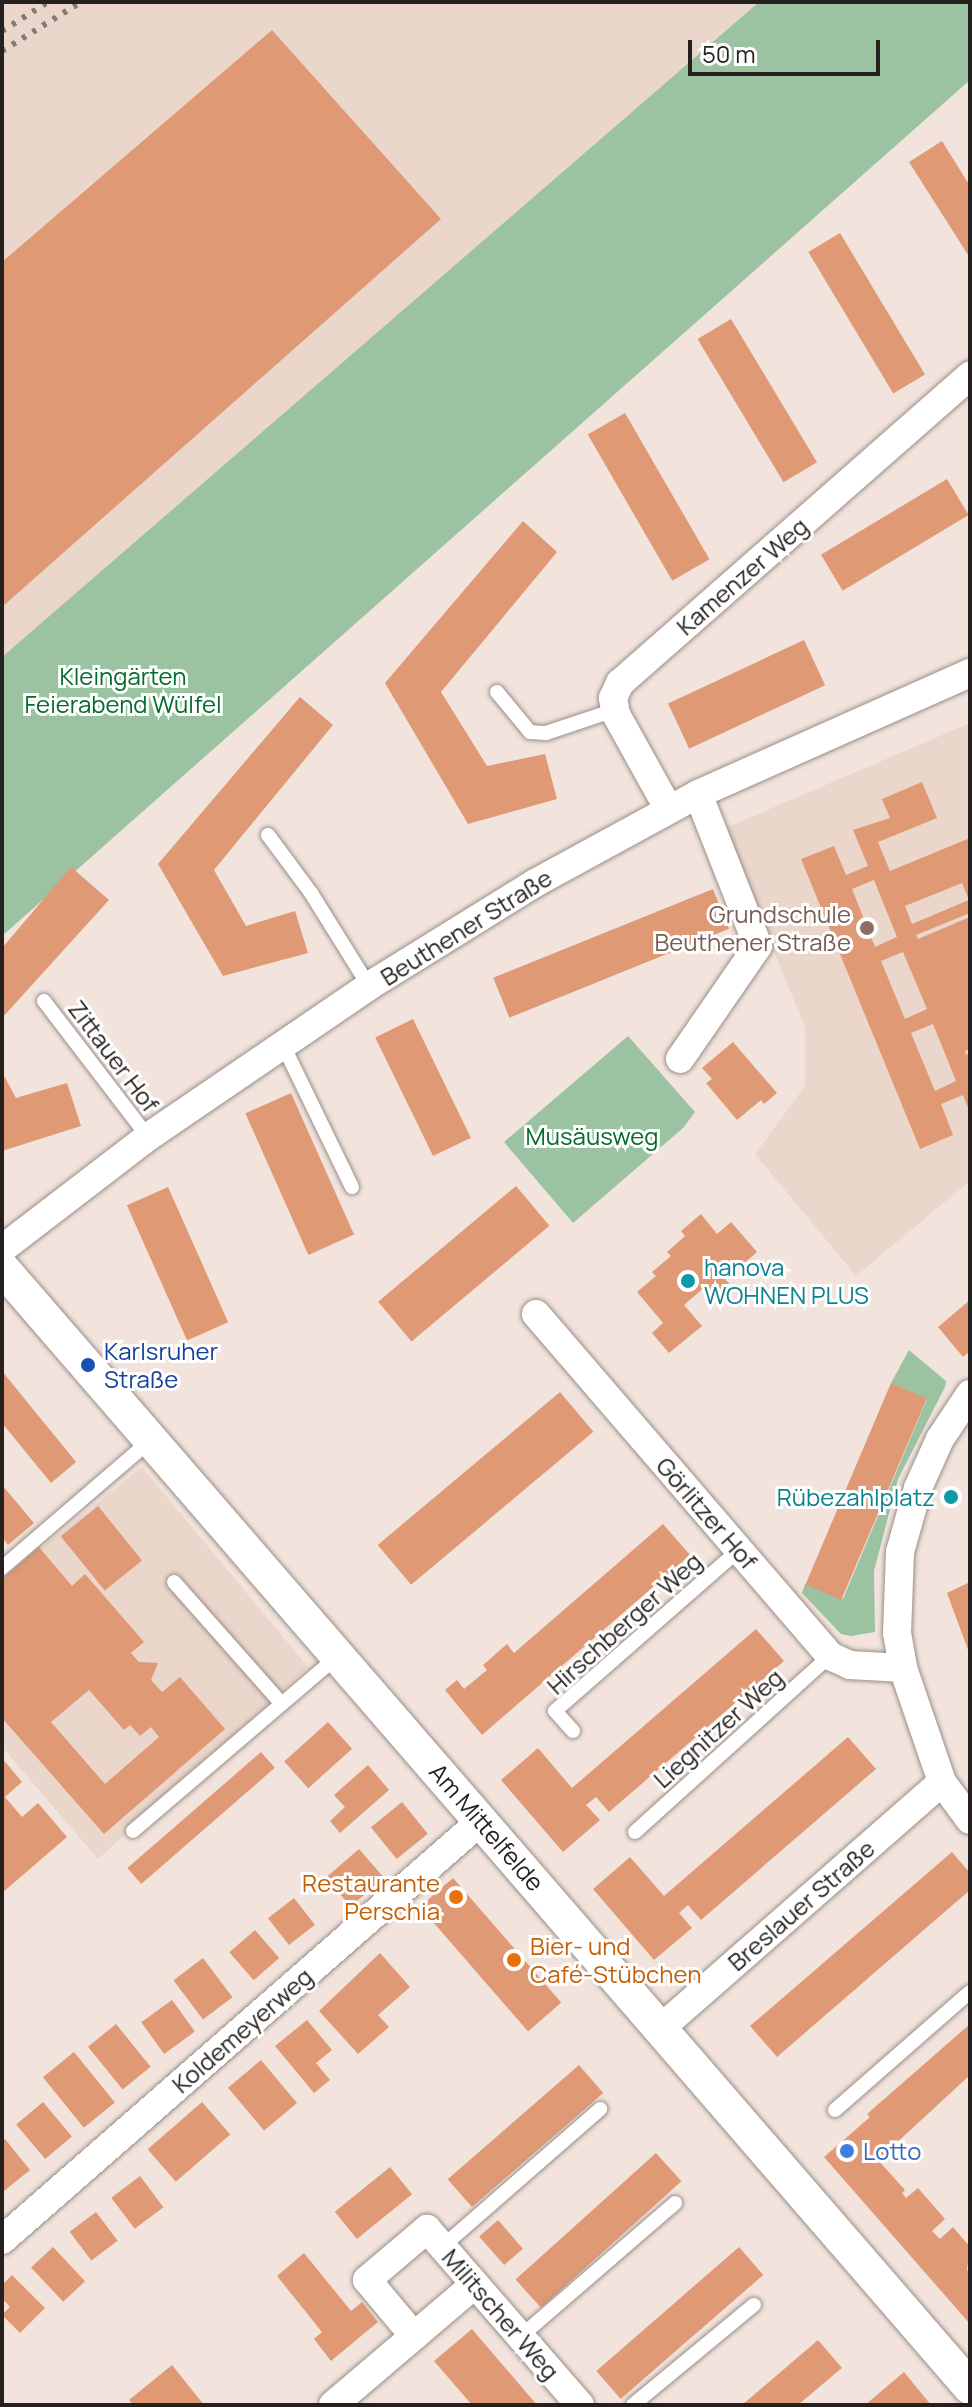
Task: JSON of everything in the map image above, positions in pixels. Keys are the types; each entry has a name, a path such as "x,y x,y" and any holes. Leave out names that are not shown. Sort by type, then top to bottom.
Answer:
{"street":[{"name":"Kamenzer Weg","path":"615,710 613,698 620,683 970,376"},
{"name":"Beuthener Straße","path":"2,1249 148,1137 369,986 535,883 668,808 970,673"},
{"path":"615,710 668,808"},
{"path":"680,1059 758,946 698,794"},
{"name":"Am Mittelfelde","path":"2,1268 340,1655 970,2387"},
{"name":"Görlitzer Hof","path":"536,1314 830,1656"},
{"path":"970,1394 942,1436 921,1480 900,1552 897,1633 903,1668 942,1782 970,1820"},
{"path":"830,1656 850,1665 903,1668"},
{"name":"Breslauer Straße","path":"661,2028 942,1782"},
{"name":"Koldemeyerweg","path":"2,2240 482,1820"},
{"name":"Militscher Weg","path":"414,2336 367,2280 427,2229 580,2405"},
{"path":"333,2405 474,2285"}],"lane":[{"path":"497,692 530,732 546,733 615,710"},
{"path":"268,835 311,893 369,986"},
{"name":"Zittauer Hof","path":"44,1001 148,1137"},
{"path":"283,1045 352,1187"},
{"path":"2,1568 152,1439"},
{"name":"Hirschberger Weg","path":"573,1731 555,1711 739,1550"},
{"path":"174,1582 281,1703"},
{"path":"133,1831 340,1655"},
{"name":"Liegnitzer Weg","path":"635,1832 830,1656"},
{"path":"835,2110 970,1992"},
{"path":"442,2247 600,2109"},
{"path":"520,2337 675,2203"},
{"path":"633,2405 754,2305"}],"shaded area":[{"path":"2,2 759,2 2,657"},
{"name":"Grundschule Beuthener Straße","path":"970,723 970,1181 856,1276 755,1154 805,1086 805,1027 723,829"},
{"path":"142,1467 308,1667 98,1859 2,1747 2,1579"}],"green space":[{"name":"Kleingärten Feierabend Wülfel","path":"759,2 970,2 970,80 2,936 2,657"},
{"name":"Musäusweg","path":"628,1036 695,1112 683,1128 573,1223 504,1142"},
{"path":"909,1350 946,1381 945,1387 898,1479 874,1571 875,1632 851,1636 841,1634 802,1593 805,1584 843,1599 927,1399 891,1383"}],"building":[{"path":"272,30 441,219 2,607 2,262"},
{"path":"942,141 970,186 970,258 909,162"},
{"path":"840,233 925,374 893,393 808,252"},
{"path":"731,319 817,462 784,482 698,339"},
{"path":"625,413 710,559 672,581 588,435"},
{"path":"947,479 969,515 843,591 821,555"},
{"path":"523,521 557,552 441,692 487,766 545,754 557,799 468,824 385,683"},
{"path":"804,640 825,685 689,749 668,703"},
{"path":"300,697 333,725 214,870 246,926 295,911 308,953 223,976 158,864"},
{"path":"922,782 937,818 878,842 890,871 970,838 970,913 916,935 918,939 970,917 970,1049 965,1051 966,1055 970,1053 970,1113 963,1095 941,1104 953,1135 920,1149 801,859 834,846 846,875 868,866 853,830 890,818 882,799","holes":["874,880 897,937 875,947 852,889","962,883 969,900 912,924 905,906","903,952 927,1009 905,1019 881,961","933,1024 956,1081 935,1091 911,1033"]},
{"path":"71,867 109,900 2,1018 2,948"},
{"path":"713,889 729,929 509,1018 493,978"},
{"path":"413,1019 471,1138 433,1156 375,1037"},
{"path":"733,1042 777,1093 764,1104 761,1100 737,1120 706,1083 712,1079 702,1068"},
{"path":"2,1072 16,1098 67,1083 81,1126 2,1151"},
{"path":"291,1093 354,1235 308,1255 245,1113"},
{"path":"516,1186 549,1226 412,1342 378,1302"},
{"path":"168,1187 228,1322 187,1341 127,1205"},
{"name":"hanova WOHNEN PLUS","path":"701,1214 717,1234 731,1222 757,1252 735,1271 727,1261 717,1269 731,1286 716,1300 705,1287 684,1305 702,1326 669,1353 652,1333 663,1323 637,1292 656,1276 652,1272 671,1256 667,1252 685,1236 681,1231"},
{"path":"970,1300 970,1351 963,1357 938,1327"},
{"path":"2,1371 76,1462 51,1483 2,1423"},
{"path":"891,1383 927,1398 841,1600 805,1585"},
{"path":"560,1392 593,1432 411,1585 378,1545"},
{"path":"2,1485 34,1523 8,1545 2,1537"},
{"path":"98,1506 142,1560 105,1591 61,1536"},
{"path":"663,1524 690,1555 482,1735 445,1690 457,1680 464,1689 487,1670 483,1665 507,1644 514,1653"},
{"path":"39,1547 72,1586 85,1574 144,1642 131,1653 139,1662 158,1663 151,1680 162,1692 180,1677 225,1729 104,1834 2,1718 2,1579","holes":["89,1690 124,1730 130,1725 140,1736 151,1727 159,1737 105,1784 51,1722"]},
{"path":"970,1582 970,1655 947,1593"},
{"path":"756,1629 784,1661 609,1812 596,1797 586,1805 600,1820 563,1852 501,1780 538,1748 572,1788"},
{"path":"328,1722 352,1749 308,1788 284,1761"},
{"path":"848,1737 876,1769 701,1920 688,1905 679,1913 692,1928 654,1960 593,1889 630,1857 664,1896"},
{"path":"261,1752 275,1768 141,1884 127,1868"},
{"path":"2,1758 22,1782 5,1797 22,1817 38,1803 67,1837 2,1893"},
{"path":"368,1765 389,1790 340,1833 330,1821 345,1807 334,1795"},
{"path":"402,1802 428,1834 397,1859 371,1827"},
{"path":"359,1849 384,1878 351,1907 326,1878"},
{"path":"952,1852 970,1873 970,1890 777,2057 750,2026"},
{"path":"453,1878 561,2003 528,2031 420,1907"},
{"path":"294,1898 315,1925 289,1945 268,1918"},
{"path":"255,1930 279,1958 254,1980 229,1952"},
{"path":"380,1953 410,1987 378,2015 389,2027 358,2054 319,2011"},
{"path":"203,1958 232,1997 203,2019 173,1980"},
{"path":"172,2000 195,2032 164,2054 141,2022"},
{"path":"307,2020 332,2050 316,2063 330,2080 314,2093 275,2046"},
{"path":"116,2024 151,2067 123,2089 88,2047"},
{"path":"970,2024 970,2075 878,2160 905,2190 902,2193 906,2198 918,2188 945,2219 932,2231 940,2239 953,2227 970,2247 967,2270 970,2274 970,2324 824,2157 870,2117 867,2114"},
{"path":"74,2052 115,2103 84,2128 43,2077"},
{"path":"261,2060 297,2103 264,2131 228,2088"},
{"path":"579,2065 603,2093 472,2207 448,2179"},
{"path":"43,2102 72,2136 45,2159 16,2124"},
{"path":"202,2102 230,2134 176,2182 148,2149"},
{"path":"5,2139 30,2170 4,2191 2,2141"},
{"path":"656,2153 681,2181 541,2308 516,2279"},
{"path":"390,2167 412,2194 357,2239 335,2212"},
{"path":"140,2176 163,2207 135,2229 111,2198"},
{"path":"96,2212 118,2241 91,2261 70,2232"},
{"path":"498,2220 523,2249 504,2265 479,2236"},
{"path":"53,2247 85,2281 63,2302 31,2267"},
{"path":"739,2247 763,2275 621,2399 596,2371"},
{"path":"304,2253 351,2311 362,2302 378,2322 331,2361 314,2339 322,2332 277,2276"},
{"path":"12,2275 45,2308 20,2333 2,2315 10,2307 2,2298 2,2285"},
{"path":"472,2329 537,2405 472,2405 434,2361"},
{"path":"818,2340 842,2368 798,2405 742,2405"},
{"path":"172,2365 204,2405 133,2405 129,2400"},
{"path":"904,2372 931,2405 865,2405"}],"railway":[{"path":"2,31 48,2"},
{"path":"2,51 81,2"}],"place":[{"name":"Grundschule Beuthener Straße","path":"867,928"},
{"name":"hanova WOHNEN PLUS","path":"688,1281"},
{"name":"Karlsruher Straße","path":"88,1365"},
{"name":"Rübezahlplatz","path":"951,1497"},
{"name":"Restaurante Perschia","path":"456,1897"},
{"name":"Bier- und Café-Stübchen","path":"514,1960"},
{"name":"Lotto","path":"847,2151"}]}
